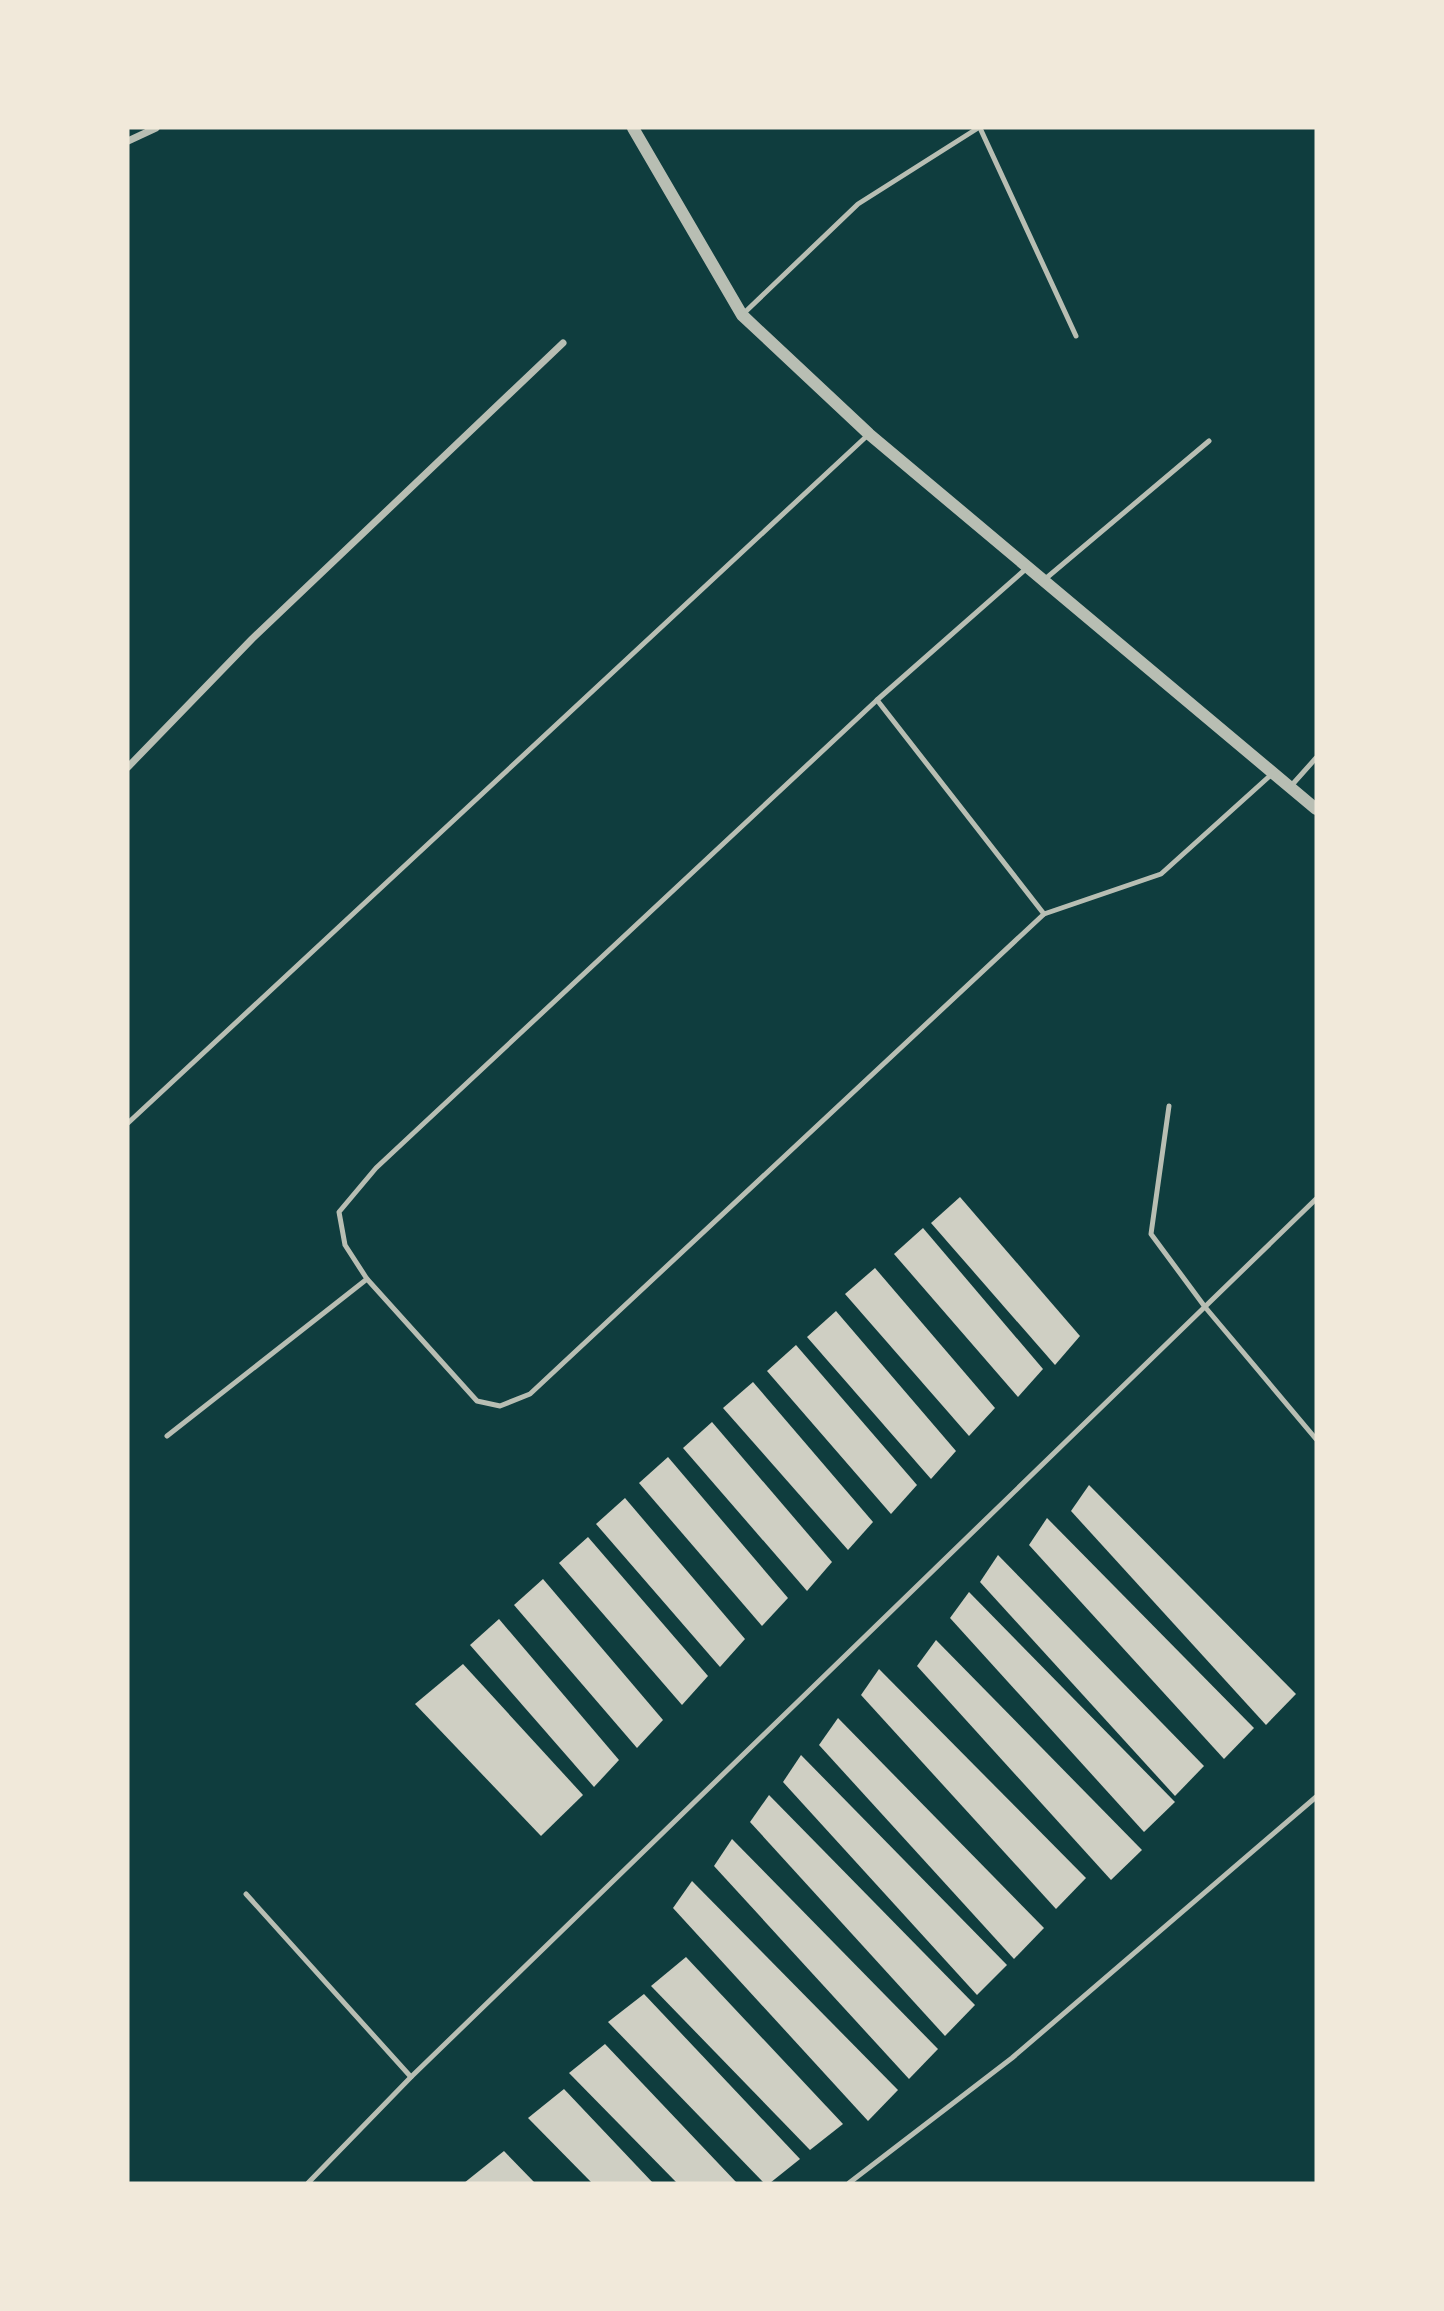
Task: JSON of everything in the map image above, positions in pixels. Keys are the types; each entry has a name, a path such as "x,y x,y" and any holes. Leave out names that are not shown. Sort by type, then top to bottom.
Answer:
{"street":[{"path":"128,141 156,128"},
{"path":"633,128 742,315 869,434 1274,771 1316,809"},
{"path":"128,767 252,639 563,343"}],"lane":[{"path":"742,315 858,204 979,128 1076,336"},
{"path":"128,1123 869,434"},
{"path":"1044,580 1209,441"},
{"path":"1028,567 877,700 376,1168 340,1212 345,1245 367,1279 477,1401 500,1406 530,1394 1044,914 1161,874 1274,771"},
{"path":"877,700 1044,914"},
{"path":"1291,786 1316,758"},
{"path":"1168,1106 1151,1234 1205,1307 1316,1439"},
{"path":"308,2183 411,2077 1316,1199"},
{"path":"167,1436 367,1279"},
{"path":"849,2183 1012,2058 1316,1797"},
{"path":"246,1894 411,2077"}],"building":[{"path":"960,1197 1080,1336 1055,1365 931,1223"},
{"path":"923,1228 1043,1369 1018,1397 894,1254"},
{"path":"875,1268 995,1408 969,1436 845,1294"},
{"path":"836,1311 956,1451 931,1479 807,1337"},
{"path":"796,1345 917,1485 891,1514 767,1371"},
{"path":"753,1382 873,1522 848,1550 723,1408"},
{"path":"712,1422 832,1562 807,1591 683,1448"},
{"path":"668,1457 788,1598 762,1626 639,1483"},
{"path":"1089,1485 1296,1694 1266,1725 1071,1511"},
{"path":"625,1498 745,1639 720,1667 596,1524"},
{"path":"1047,1518 1254,1728 1224,1759 1029,1545"},
{"path":"588,1537 708,1676 682,1705 559,1563"},
{"path":"998,1555 1204,1766 1175,1796 980,1582"},
{"path":"543,1579 663,1720 637,1748 514,1605"},
{"path":"969,1592 1175,1802 1144,1832 950,1618"},
{"path":"499,1619 619,1760 594,1787 470,1645"},
{"path":"936,1640 1142,1850 1111,1880 917,1666"},
{"path":"463,1664 583,1795 541,1836 415,1704"},
{"path":"879,1669 1086,1878 1056,1909 861,1695"},
{"path":"838,1718 1044,1928 1014,1959 819,1745"},
{"path":"801,1755 1007,1965 977,1995 783,1782"},
{"path":"769,1795 975,2005 945,2036 750,1822"},
{"path":"732,1839 938,2049 909,2079 714,1866"},
{"path":"692,1881 898,2090 868,2121 673,1908"},
{"path":"686,1957 843,2124 810,2150 651,1986"},
{"path":"644,1994 800,2159 770,2183 764,2183 608,2022"},
{"path":"605,2044 737,2183 677,2183 569,2073"},
{"path":"564,2089 653,2183 592,2183 528,2118"},
{"path":"504,2151 535,2183 464,2183"}]}
